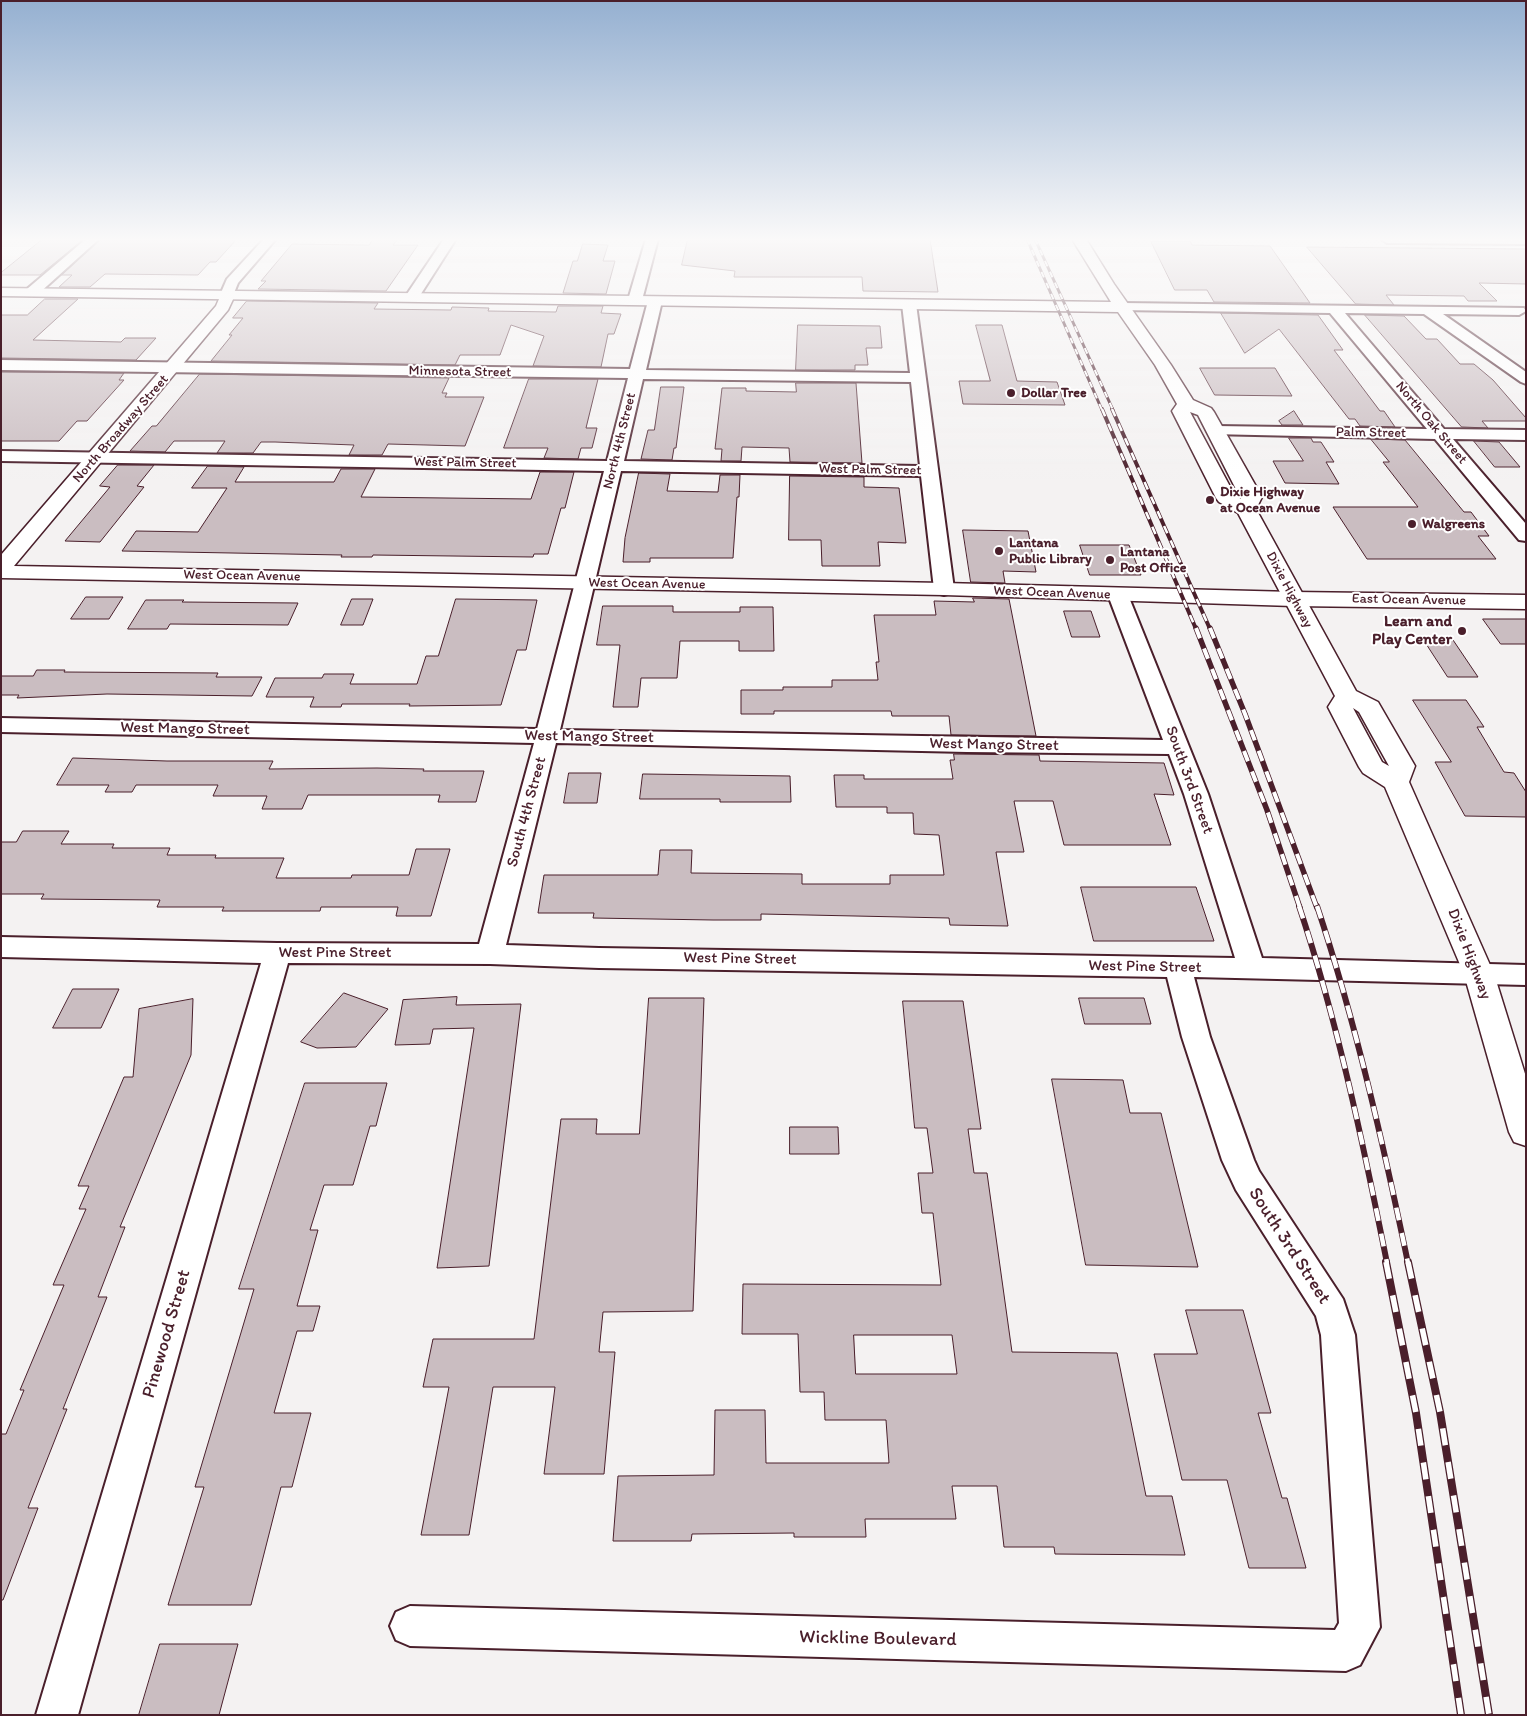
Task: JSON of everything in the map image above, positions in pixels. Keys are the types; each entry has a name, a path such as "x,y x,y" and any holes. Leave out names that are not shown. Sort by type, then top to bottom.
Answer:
{"main road":[{"name":"North Broadway Street","path":"1,570 214,319"},
{"path":"1132,319 1164,364 1186,404 1181,411 1226,498 1246,509"},
{"name":"Dixie Highway","path":"1186,404 1205,412 1252,497 1246,509 1347,696 1340,707 1372,767 1396,782 1479,974 1526,1132"},
{"name":"West Ocean Avenue","path":"1,570 944,589 1118,596 1293,598"},
{"name":"East Ocean Avenue","path":"1293,598 1526,602"}],"street":[{"name":"North 4th Street","path":"585,582 651,319"},
{"path":"911,319 944,589"},
{"name":"North Oak Street","path":"1343,319 1526,536"},
{"path":"1441,319 1526,379"},
{"name":"Minnesota Street","path":"1,365 918,378"},
{"name":"Palm Street","path":"1216,432 1526,435"},
{"name":"West Palm Street","path":"1,456 929,471"},
{"name":"South 4th Street","path":"490,954 585,582"},
{"name":"South 3rd Street","path":"1118,596 1196,794 1252,968"},
{"name":"West Mango Street","path":"1,725 967,745 1178,747"},
{"name":"West Pine Street","path":"1,947 277,953 490,954 599,958 1252,968 1526,975"},
{"name":"Pinewood Street","path":"57,1715 277,953"},
{"name":"South 3rd Street","path":"1178,967 1196,1037 1238,1160 1247,1180 1331,1310 1338,1335 1360,1627 1346,1650"},
{"name":"Wickline Boulevard","path":"410,1626 1346,1650"}],"building":[{"path":"1,319 56,319 33,340 121,342 125,338 156,338 136,360 1,358"},
{"path":"242,319 619,319 614,334 608,334 601,367 533,366 544,336 511,325 500,355 460,355 455,365 211,361 232,335 229,335"},
{"path":"1225,319 1321,319 1343,350 1334,350 1380,411 1384,411 1395,427 1360,426 1355,419 1349,419 1279,329 1245,353"},
{"path":"1369,319 1407,319 1426,339 1437,339 1460,364 1474,364 1493,380 1526,418 1526,421 1482,421 1488,428 1462,427"},
{"path":"798,325 880,326 882,348 866,348 868,365 855,365 855,370 796,370"},
{"name":"Dollar Tree","path":"976,325 1002,325 1017,381 1057,382 1065,405 963,404 959,381 990,381"},
{"path":"1200,368 1275,368 1292,396 1215,395"},
{"path":"1,372 124,373 119,380 124,380 87,421 77,421 59,441 1,441"},
{"path":"200,374 449,378 442,393 447,393 445,397 484,397 465,446 388,444 382,455 349,455 354,445 261,442 253,453 217,453 225,441 174,441 165,452 130,451 152,426 156,426"},
{"path":"529,379 598,379 586,428 597,428 592,448 581,448 578,459 544,458 548,448 504,448"},
{"path":"796,383 856,383 862,463 790,462 789,448 742,447 741,461 721,461 722,449 715,449 722,388 746,388 746,391 796,392"},
{"path":"661,387 684,387 676,448 674,448 672,460 641,459 648,430 654,430"},
{"path":"1294,411 1303,425 1282,425 1279,421"},
{"path":"1289,438 1311,438 1313,442 1321,442 1334,462 1326,462 1339,484 1285,483 1273,461 1303,461"},
{"name":"Walgreens","path":"1371,439 1405,440 1464,512 1471,512 1489,536 1478,536 1496,559 1367,559 1333,507 1418,507 1383,462 1389,462"},
{"path":"1474,441 1499,442 1520,467 1495,467"},
{"path":"118,465 154,465 137,486 144,487 100,542 65,541 110,487 100,486"},
{"path":"208,466 244,467 235,482 334,482 341,469 375,469 361,497 531,499 540,472 574,472 565,508 561,508 548,554 534,554 533,557 373,555 372,557 341,557 342,555 122,551 136,531 198,532 227,488 192,488"},
{"path":"639,473 670,474 667,491 718,492 720,475 740,475 733,558 650,558 650,562 623,562 625,538"},
{"path":"790,476 864,477 864,487 899,488 906,543 878,542 880,566 822,566 821,540 789,540"},
{"name":"Lantana Public Library","path":"963,530 1028,531 1036,572 1003,571 1005,583 971,582"},
{"name":"Lantana Post Office","path":"1080,545 1129,545 1141,575 1090,575"},
{"path":"86,597 123,597 109,619 71,619"},
{"path":"973,598 1009,599 1036,736 951,735 949,716 892,716 891,711 774,711 774,714 741,714 741,690 783,690 783,687 832,687 832,680 878,680 876,662 879,662 874,615 936,615 934,601 974,602"},
{"path":"352,599 373,599 363,625 341,625"},
{"path":"456,599 537,600 526,650 517,650 501,705 409,706 410,704 342,704 341,707 310,707 314,697 266,697 275,678 322,678 324,674 354,674 350,684 417,684 426,656 438,656"},
{"path":"146,600 298,603 288,625 170,624 167,629 128,629"},
{"path":"603,606 673,606 673,612 740,612 740,607 773,607 774,651 739,651 739,641 680,641 677,678 641,678 638,707 613,707 620,645 597,645"},
{"path":"1064,611 1091,611 1100,637 1072,637"},
{"path":"1483,619 1526,619 1526,644 1501,644"},
{"path":"1422,637 1451,637 1478,677 1448,677"},
{"path":"37,670 65,670 64,672 218,673 216,677 262,677 252,696 107,694 17,698 19,695 1,695 1,676 33,676"},
{"path":"1413,700 1466,700 1484,727 1477,727 1504,772 1514,773 1526,792 1526,817 1465,816 1435,762 1451,762"},
{"path":"954,754 1039,755 1040,761 1164,763 1174,795 1154,794 1171,845 1064,845 1053,801 1014,801 1024,852 996,852 1008,926 950,925 949,918 761,914 761,920 713,920 593,918 594,913 538,913 544,875 658,875 660,850 692,850 691,873 802,874 802,884 890,884 890,875 944,875 939,835 914,834 913,813 887,813 887,807 836,807 834,775 864,775 864,779 953,779 950,760 954,760"},
{"path":"73,758 167,761 273,761 269,769 377,768 424,769 423,771 484,771 476,802 438,802 440,795 308,795 302,809 262,809 267,796 213,796 218,785 136,785 132,792 105,792 109,785 57,785"},
{"path":"569,773 601,773 597,803 564,803"},
{"path":"643,774 790,776 791,802 720,802 720,799 640,799"},
{"path":"23,831 69,831 61,844 114,844 112,848 170,848 167,855 216,855 215,858 284,858 276,878 351,878 352,875 409,875 416,849 450,849 431,916 396,916 398,907 321,907 320,911 222,911 224,907 157,907 160,900 41,899 44,894 1,894 1,842 16,842"},
{"path":"1081,887 1196,887 1214,941 1094,941"},
{"path":"73,989 119,989 101,1028 53,1028"},
{"path":"344,993 388,1009 356,1047 317,1048 301,1042"},
{"path":"457,997 456,1005 521,1004 489,1266 437,1268 474,1028 433,1029 430,1044 395,1045 403,1000"},
{"path":"649,998 704,998 693,1311 603,1312 599,1352 615,1352 604,1474 544,1474 555,1387 493,1387 469,1535 421,1535 449,1387 423,1387 433,1339 534,1339 561,1119 597,1119 596,1134 639,1134"},
{"path":"1079,998 1144,998 1151,1024 1085,1024"},
{"path":"193,999 191,1055 120,1227 125,1227 98,1297 107,1297 63,1409 67,1409 28,1508 38,1508 3,1600 1,1600 1,1434 6,1434 24,1390 20,1390 64,1285 53,1285 86,1209 79,1209 89,1186 78,1186 124,1077 133,1077 139,1009"},
{"path":"903,1001 963,1001 981,1129 968,1129 974,1173 987,1173 1012,1352 1117,1353 1146,1496 1172,1496 1185,1555 1055,1554 1054,1547 1004,1547 997,1486 952,1486 956,1519 865,1519 866,1537 794,1537 794,1533 692,1534 691,1541 613,1541 618,1476 714,1475 715,1410 765,1410 766,1463 889,1463 886,1420 825,1420 824,1392 800,1392 798,1334 742,1334 743,1284 941,1285 933,1213 922,1213 918,1173 933,1173 927,1128 915,1128","holes":["854,1335 952,1335 957,1374 856,1374"]},
{"path":"1052,1079 1123,1080 1130,1113 1161,1113 1198,1267 1086,1265"},
{"path":"305,1083 387,1083 376,1126 370,1126 353,1185 324,1185 310,1230 318,1230 297,1306 320,1306 313,1331 297,1331 274,1413 311,1413 292,1487 281,1487 251,1605 168,1605 204,1487 195,1487 254,1289 239,1289"},
{"path":"790,1127 838,1127 839,1154 790,1154"},
{"path":"1186,1310 1243,1310 1271,1413 1258,1413 1282,1498 1287,1498 1306,1568 1249,1568 1227,1480 1182,1480 1154,1354 1197,1354"},
{"path":"160,1644 238,1644 219,1715 139,1715"}],"railway":[{"path":"1062,319 1102,410"},
{"path":"1072,319 1113,410"},
{"path":"1102,409 1196,629"},
{"path":"1112,409 1210,629"},
{"path":"1196,628 1267,810 1300,908"},
{"path":"1210,628 1245,714 1317,908"},
{"path":"1299,906 1338,1039 1387,1263"},
{"path":"1317,906 1344,994 1368,1083 1408,1263"},
{"path":"1386,1262 1416,1413 1461,1715"},
{"path":"1408,1262 1440,1412 1489,1715"}],"place":[{"name":"Dollar Tree","path":"1011,393"},
{"name":"Dixie Highway at Ocean Avenue","path":"1210,500"},
{"name":"Walgreens","path":"1412,524"},
{"name":"Lantana Public Library","path":"999,551"},
{"name":"Lantana Post Office","path":"1110,560"},
{"name":"Learn and Play Center","path":"1462,631"}]}
